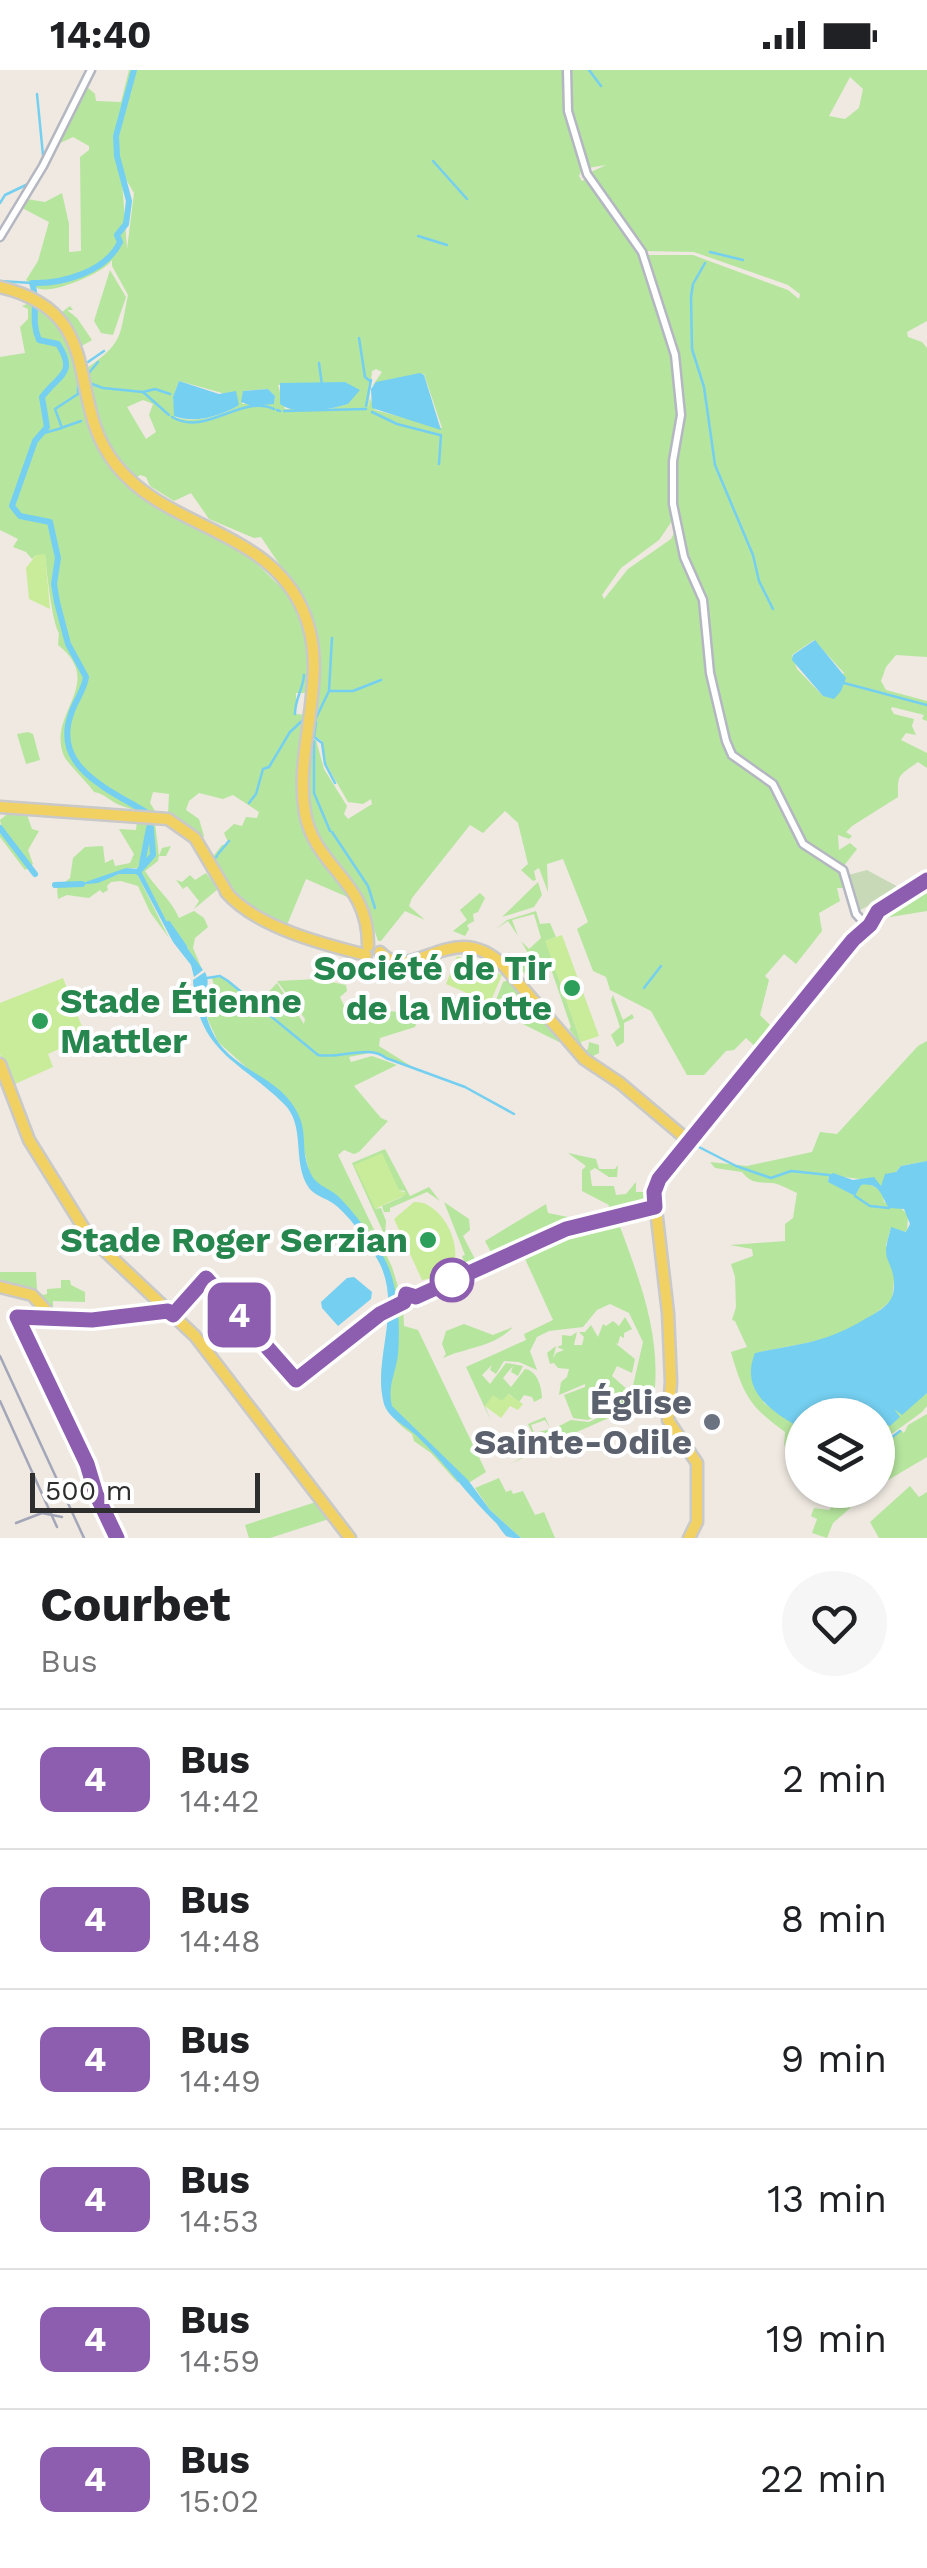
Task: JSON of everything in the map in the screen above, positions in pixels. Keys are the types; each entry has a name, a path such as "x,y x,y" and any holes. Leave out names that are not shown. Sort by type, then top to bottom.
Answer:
{"main road":[{"path":"0,287 41,302 62,322 75,343 94,426 122,473 155,500 256,553 283,578 300,603 309,624 314,653 305,815 317,845 361,903 372,951"},
{"path":"0,807 174,822 188,832 228,894 246,911 340,949 372,951 404,966 448,951 471,950 491,958 584,1059 649,1105 690,1142 659,1179 654,1192 668,1314 668,1420 698,1463 696,1522 689,1538"},
{"path":"0,1064 29,1140 84,1228 200,1343 350,1538"},
{"path":"0,1287 32,1295 55,1320 106,1320 168,1311"}],"street":[{"path":"0,238 43,166 91,70"},
{"path":"567,70 568,111 586,171 642,252 675,355 681,415 674,454 674,504 684,556 702,600 708,662 726,741 732,755 773,784 803,844 842,870 856,912 866,922"},
{"path":"690,1142 866,922 927,880"}],"green space":[{"path":"129,70 562,70 564,104 582,169 579,176 582,181 587,178 643,263 674,358 678,403 671,457 672,521 659,540 621,568 602,595 604,599 628,569 674,533 684,570 700,591 685,541 677,491 681,377 646,255 693,255 788,290 799,299 800,294 788,285 694,252 644,251 589,173 606,165 588,168 568,99 569,70 927,70 927,321 907,332 908,337 927,348 927,657 896,655 881,681 886,690 927,701 927,721 922,719 924,715 891,709 894,714 914,719 916,735 906,733 901,740 927,753 927,768 918,762 906,771 900,776 898,797 852,826 846,832 852,836 849,839 838,835 839,850 850,843 857,849 843,867 834,862 847,888 837,888 840,901 819,913 822,931 796,964 784,954 765,976 769,980 760,1015 770,1025 772,1034 759,1050 746,1038 734,1050 726,1051 704,1075 687,1075 651,1011 610,990 606,977 593,971 577,929 588,922 563,859 547,864 548,892 539,868 534,871 533,881 521,870 528,864 518,823 505,811 483,833 470,825 412,898 409,906 425,920 405,911 378,941 363,895 320,840 307,800 311,740 316,740 324,769 347,806 344,814 348,819 372,804 371,799 363,804 348,802 326,764 322,741 312,735 321,657 311,611 261,537 254,538 209,519 191,493 174,501 150,486 146,477 140,475 135,479 103,438 86,369 114,345 121,330 128,295 112,260 90,276 57,288 40,289 26,280 38,261 49,222 22,208 27,199 45,202 62,193 69,224 69,252 81,251 80,157 89,146 73,137 56,145 86,86 95,94 96,101 121,102","holes":["850,77 863,89 859,108 845,119 829,116","124,176 134,193 127,249 122,181","372,371 382,372 373,385 424,374 442,428 375,410 370,398 368,409","179,381 222,393 239,405 208,418 175,417 173,397","345,382 357,390 348,404 329,409 285,409 278,385","268,389 275,396 274,404 242,404 243,391","143,400 153,404 149,415 156,432 146,439 127,407","814,640 844,673 823,696 797,669 792,655"]},
{"path":"110,270 126,297 113,335 101,333 94,321"},
{"path":"39,295 62,312 70,306 73,310 67,310 92,340 80,347 68,323"},
{"path":"32,302 54,317 71,342 118,477 251,558 294,600 309,652 310,693 296,693 296,714 307,715 304,825 312,848 347,887 362,917 352,899 306,879 287,925 242,901 211,859 222,845 229,844 224,833 234,824 242,826 246,817 257,818 259,812 233,795 223,799 199,793 189,801 186,810 199,819 204,836 201,840 168,814 169,794 153,792 150,803 155,811 151,813 141,807 144,813 122,806 94,792 64,756 62,726 77,686 77,673 72,659 58,645 45,555 32,559 13,547 18,539 0,530 0,357 25,353 20,327 28,319 28,309 22,306"},
{"path":"45,554 50,609 29,599 26,568 36,555"},
{"path":"17,734 33,734 40,760 26,764"},
{"path":"10,812 26,812 32,829 39,831 28,850 33,864 29,868 25,863 25,870 0,837 0,833 18,850 4,836 0,820"},
{"path":"137,820 155,823 158,861 145,871 179,918 194,911 208,927 195,938 193,948 202,969 183,942 177,942 139,868 126,868 105,879 137,874 169,938 150,912 138,886 111,882 108,890 100,890 89,898 67,895 58,899 57,889 70,878 73,858 85,847 103,846 105,863 113,859 115,866 130,863 134,854 119,829 136,830"},
{"path":"171,846 166,856 159,856 162,848"},
{"path":"867,870 902,889 858,911 848,875"},
{"path":"206,873 218,889 194,909 199,901 176,880 182,882 190,875 195,880"},
{"path":"538,882 542,895 534,907 502,917"},
{"path":"927,885 927,911 878,919 881,910"},
{"path":"480,893 485,898 473,914 474,921 467,925 465,936 453,931 467,920 460,910"},
{"path":"536,911 540,924 550,923 556,937 546,941 584,1051 589,1042 599,1045 599,1053 591,1057 577,1046 578,1041 569,1029 551,969 527,976 527,981 524,972 519,973 513,966 528,953 521,941 529,949 541,938 534,914 512,920 518,936 508,921 496,929 507,920"},
{"name":"Société de Tir de la Miotte","path":"562,935 599,1036 581,1042 545,941"},
{"path":"457,956 502,975 490,1003 446,984"},
{"path":"223,977 258,1003 277,983 304,1024 305,1019 277,981 317,979 346,985 347,991 340,997 346,1010 361,1007 361,1012 354,1014 369,1022 388,1011 420,1014 415,1027 380,1038 379,1046 419,1071 375,1052 349,1057 351,1062 372,1056 397,1065 354,1086 388,1121 359,1152 344,1150 338,1155 392,1267 402,1300 396,1303 394,1289 351,1212 317,1185 309,1172 296,1112 218,1042 203,995 216,992 212,978"},
{"name":"Stade Étienne Mattler","path":"63,978 86,1037 48,1054 53,1067 15,1084 10,1082 0,1054 0,1003"},
{"path":"508,980 559,1042 523,1024 512,998 496,1000 503,982"},
{"path":"613,995 623,1020 632,1014 634,1018 624,1023 624,1042 617,1047 611,1035 620,1027 611,1000"},
{"path":"927,1041 927,1161 901,1166 882,1187 867,1180 829,1175 828,1181 855,1196 861,1184 869,1184 882,1191 884,1202 908,1215 907,1232 891,1228 886,1245 895,1270 892,1300 843,1332 755,1353 764,1403 785,1417 785,1432 751,1400 731,1352 747,1347 732,1320 736,1307 731,1264 753,1256 752,1249 730,1245 785,1241 785,1224 793,1218 797,1193 752,1180 742,1172 715,1168 710,1162 747,1166 812,1152 820,1132 837,1134"},
{"path":"385,1149 410,1196 429,1187 440,1201 427,1192 384,1212 382,1206 402,1197 405,1191 399,1190 375,1209 381,1208 386,1221 385,1236 352,1163"},
{"path":"382,1153 399,1190 407,1194 375,1209 354,1165"},
{"path":"568,1153 596,1159 599,1169 615,1169 618,1165 617,1177 609,1177 595,1168 590,1171 592,1186 614,1186 616,1195 626,1194 636,1182 636,1192 649,1192 650,1201 646,1200 649,1195 627,1208 607,1213 609,1205 582,1191 582,1170 586,1166"},
{"path":"414,1202 435,1210 450,1231 455,1256 447,1276 422,1280 394,1219"},
{"path":"444,1202 469,1219 470,1230 463,1236 478,1265 457,1275 467,1269 462,1256 465,1255"},
{"path":"546,1204 548,1213 578,1219 493,1256 485,1241"},
{"path":"616,1216 651,1328 656,1374 654,1398 561,1439 557,1427 571,1420 589,1422 629,1403 643,1342 629,1313 610,1304 597,1310 583,1327 549,1331 537,1337 530,1351 537,1370 519,1362 504,1361 496,1374 490,1370 492,1365 482,1375 490,1384 506,1363 523,1366 518,1376 511,1372 513,1366 503,1378 511,1387 525,1369 534,1373 542,1398 534,1402 524,1395 519,1402 509,1394 502,1402 485,1406 491,1421 466,1367 526,1340 524,1334 553,1320 521,1250 575,1227"},
{"path":"0,1272 36,1272 37,1290 43,1295 47,1289 61,1288 61,1280 70,1280 71,1285 85,1292 85,1302 53,1301 53,1312 46,1304 0,1284"},
{"path":"403,1306 404,1326 418,1330 486,1472 470,1482 457,1482 431,1453 414,1441 387,1407 381,1379 388,1312"},
{"path":"625,1317 632,1329 615,1343 635,1359 632,1373 617,1366 612,1376 629,1391 627,1402 588,1420 573,1418 564,1395 585,1384 559,1395 569,1369 550,1364 547,1353 556,1346 553,1359 564,1350 557,1347 562,1345 562,1335 577,1332 574,1345 582,1345 584,1337 579,1332 585,1332 591,1325 598,1337 603,1324 613,1321 619,1326"},
{"path":"464,1324 493,1335 513,1327 489,1343 443,1358 446,1331"},
{"path":"927,1393 927,1406 895,1432 895,1409"},
{"path":"508,1394 523,1404 518,1410 510,1406 501,1418 485,1406 493,1395 502,1401"},
{"path":"927,1414 927,1457 895,1476 895,1434 901,1430 904,1433 908,1425"},
{"path":"545,1417 550,1428 545,1420 531,1425 534,1433 551,1429 557,1442 510,1464 539,1448 535,1438 538,1435 534,1436 528,1424"},
{"path":"499,1478 506,1492 523,1491 535,1515 544,1512 555,1538 521,1538 490,1510 475,1488"},
{"path":"910,1486 919,1497 927,1492 927,1538 879,1538 870,1522 886,1508 895,1508 895,1500"},
{"path":"319,1501 329,1519 270,1538 249,1538 245,1525"},
{"path":"814,1508 850,1508 833,1523 827,1538 812,1533 817,1519 811,1516"}],"water":[{"path":"424,375 441,430 372,408 371,389 376,382"},
{"path":"179,381 219,394 236,391 239,405 208,418 174,416 173,397"},
{"path":"345,382 360,390 348,404 304,411 280,404 280,383"},
{"path":"268,389 275,396 274,404 252,406 241,402 243,391"},
{"path":"815,640 846,678 834,699 823,696 792,660 793,655"},
{"path":"126,868 140,869 177,942 183,942 203,970 194,977 191,965 173,942 137,874 119,874 98,883 77,885"},
{"path":"205,972 205,1010 215,1037 231,1056 290,1101 301,1120 313,1177 352,1212 375,1242 390,1271 399,1323 392,1406 521,1538 506,1536 427,1446 386,1409 381,1370 388,1300 380,1264 347,1216 309,1188 290,1112 223,1053 203,1024 193,980"},
{"path":"927,1161 927,1393 902,1415 895,1410 895,1398 785,1398 785,1418 755,1390 751,1367 755,1353 824,1338 882,1309 894,1288 886,1254 891,1227 906,1232 910,1224 904,1209 889,1208 876,1188 861,1185 855,1196 828,1182 829,1175 853,1180 874,1177 881,1186 885,1174 896,1172 901,1166"},
{"path":"354,1277 372,1292 371,1299 338,1326 321,1302 347,1278"}],"waterway":[{"path":"134,70 116,136 129,201 126,224 117,235 120,242 105,261 82,274 32,283 39,340 58,344 66,368 42,397 47,427 35,441 12,506 20,516 50,522 58,558 54,584 57,602 68,644 86,677 71,714 69,748 87,774 146,812 153,855 138,872"},
{"path":"589,70 601,86"},
{"path":"37,94 43,155"},
{"path":"433,161 467,199"},
{"path":"0,203 5,195 28,184"},
{"path":"418,236 447,245"},
{"path":"710,252 743,260"},
{"path":"705,263 693,284 691,297 692,349 704,387 715,465 773,609"},
{"path":"0,281 32,283"},
{"path":"359,338 365,377 370,381"},
{"path":"88,362 104,351"},
{"path":"88,374 98,362"},
{"path":"319,363 322,385"},
{"path":"366,406 371,380"},
{"path":"92,384 143,392 169,415"},
{"path":"44,433 62,428 55,409 78,394 78,386"},
{"path":"143,392 155,389 170,394"},
{"path":"172,417 198,422 249,407 274,409"},
{"path":"284,411 366,409"},
{"path":"372,412 397,424 440,435"},
{"path":"64,427 81,421"},
{"path":"439,464 441,435"},
{"path":"315,720 329,691 332,638"},
{"path":"295,714 304,675"},
{"path":"330,691 353,691 381,680"},
{"path":"844,683 927,705"},
{"path":"249,803 256,794 263,769 269,767 290,732 303,720"},
{"path":"316,722 314,737 322,743 325,764 335,783"},
{"path":"314,741 314,793 330,831"},
{"path":"0,828 35,874"},
{"path":"142,864 149,828"},
{"path":"332,832 368,886 375,908"},
{"path":"218,854 229,841"},
{"path":"214,859 217,856"},
{"path":"55,885 82,884"},
{"path":"168,924 184,947"},
{"path":"644,988 661,966"},
{"path":"207,978 220,976 228,981 318,1055 379,1054 465,1087 514,1114"},
{"path":"695,1145 771,1178 791,1171 829,1175"},
{"path":"855,1196 870,1206 889,1208"},
{"path":"895,1435 900,1431"}],"railway":[{"path":"0,1356 84,1538"},
{"path":"0,1401 57,1527"},
{"path":"16,1523 42,1513 62,1517"}],"bus line":[{"name":"4","path":"117,1538 87,1464 17,1317 92,1320 168,1311 173,1315 206,1278 296,1380 380,1314 404,1302 406,1294 416,1297 590,1221 655,1207 654,1192 659,1179 853,940 870,925 878,911 927,880"}],"place":[{"name":"Société de Tir de la Miotte","path":"572,988"},
{"name":"Stade Étienne Mattler","path":"40,1021"},
{"name":"Stade Roger Serzian","path":"428,1240"},
{"name":"Église Sainte-Odile","path":"712,1422"}]}
